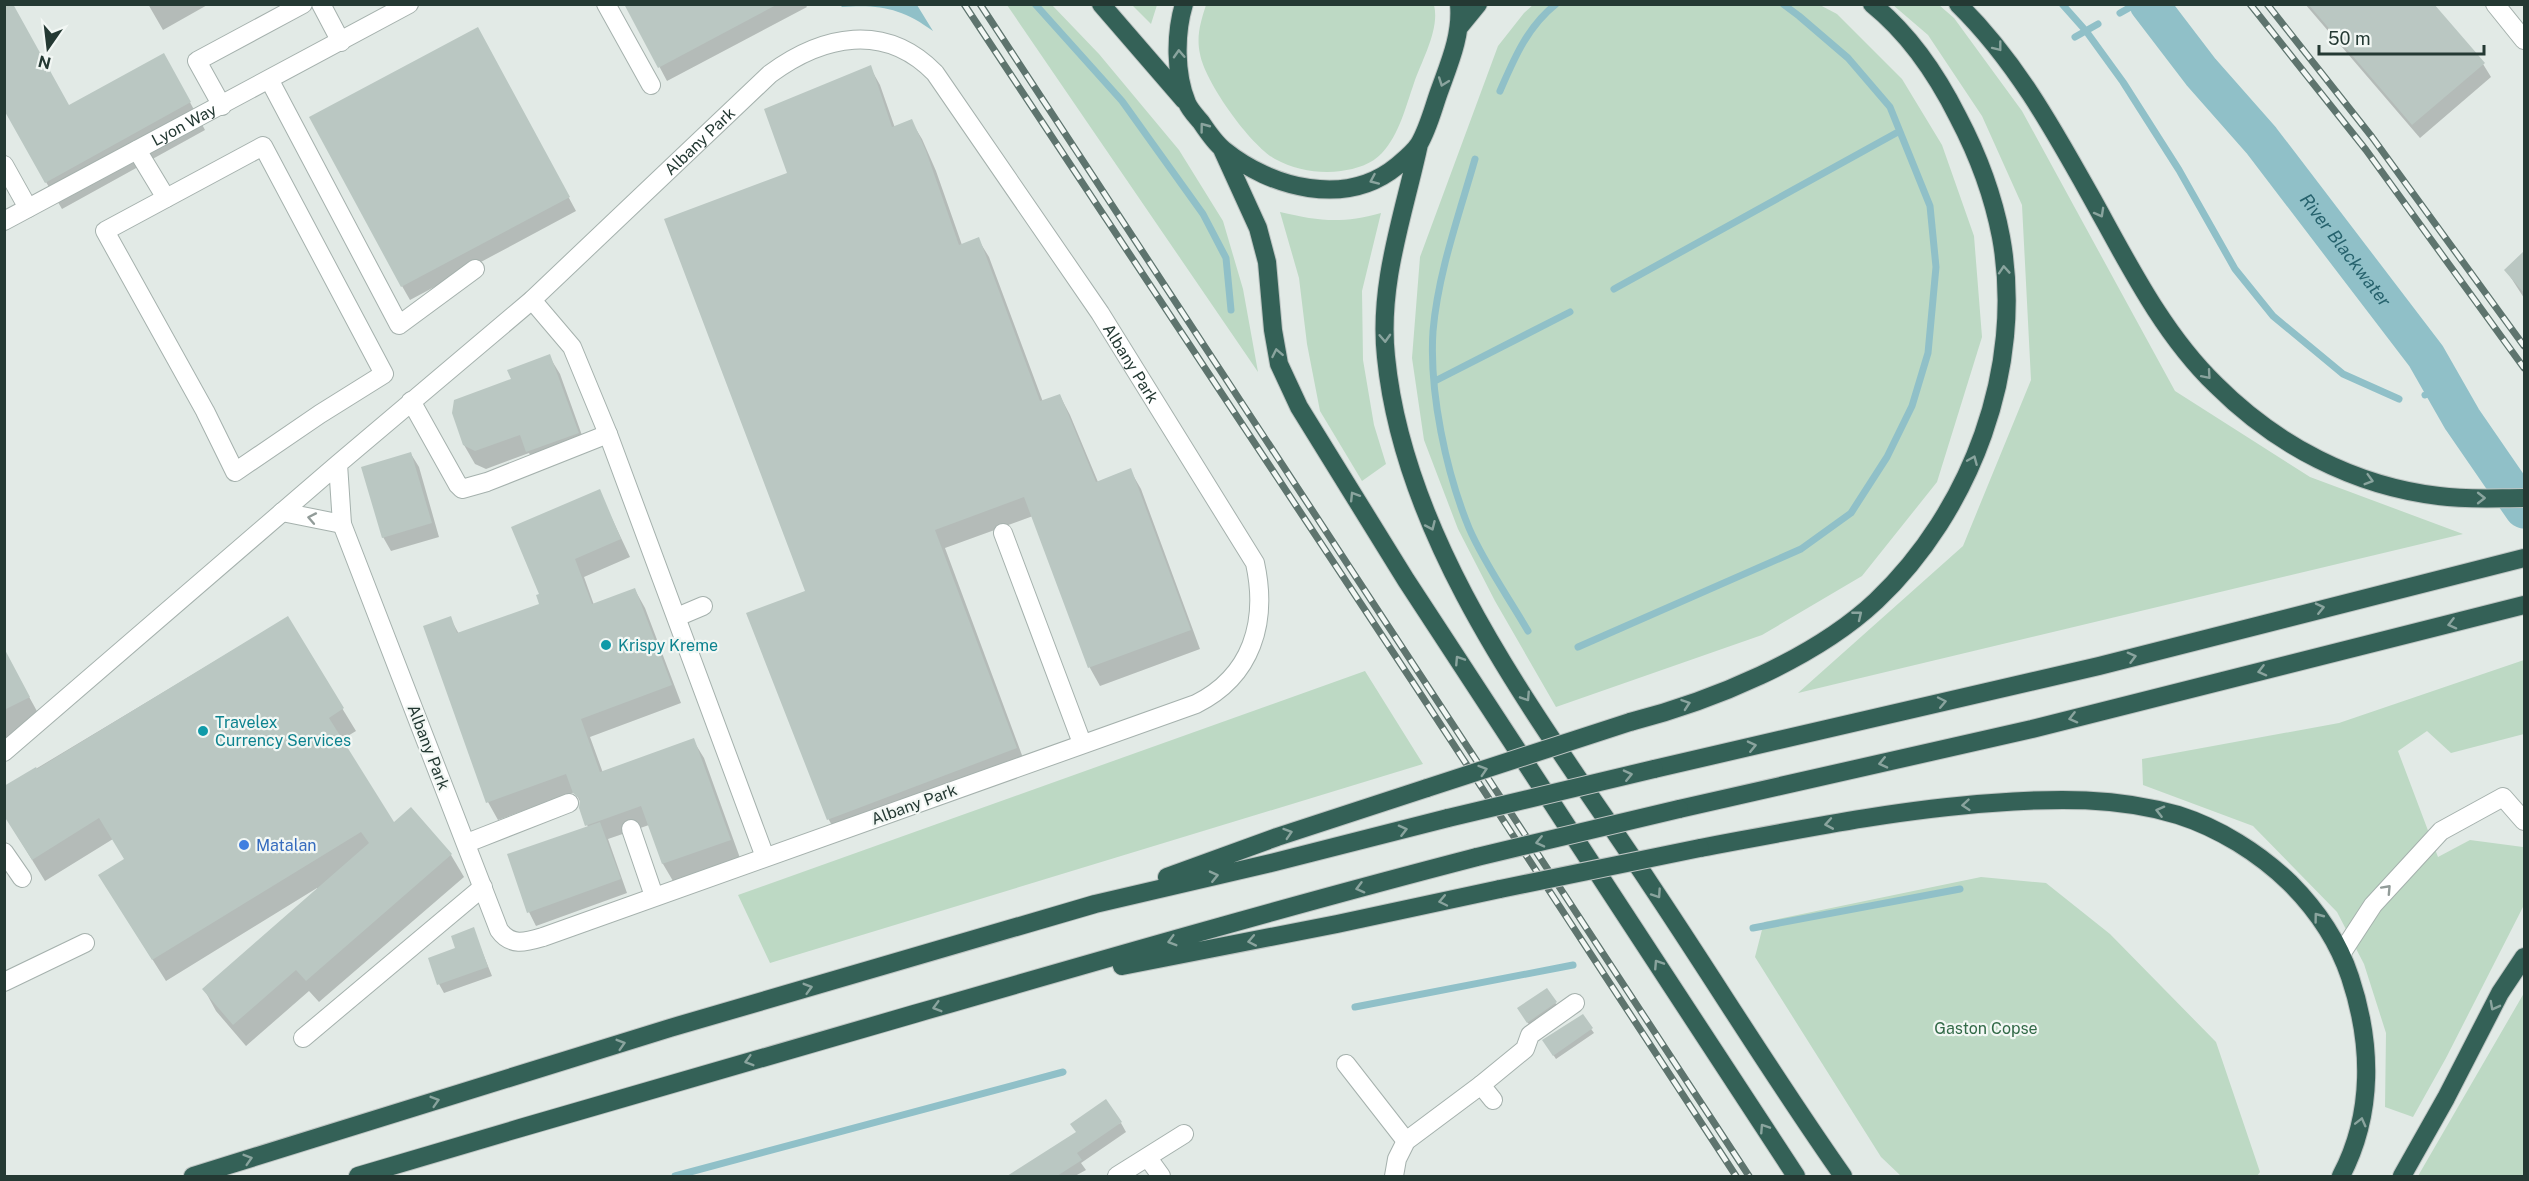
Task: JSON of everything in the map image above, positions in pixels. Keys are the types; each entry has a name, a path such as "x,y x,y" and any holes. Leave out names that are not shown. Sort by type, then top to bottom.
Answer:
{"highway":[{"path":"1101,4 1187,104 1222,149 1261,238 1267,262 1273,330 1279,364 1299,407 1412,589 1796,1176"},
{"path":"1184,4 1180,18 1178,57 1187,104"},
{"path":"1459,4 1460,26 1447,70 1419,144 1392,258 1384,328 1387,367 1396,422 1419,497 1458,585 1525,697 1843,1176"},
{"path":"1460,26 1478,4"},
{"path":"1095,904 1277,837 1704,698 1773,670 1842,628 1875,602 1926,546 1946,514 1969,469 1984,430 1999,373 2006,315 2005,273 1996,211 1980,164 1948,98 1909,42 1872,4"},
{"path":"1958,4 2014,68 2062,145 2152,303 2215,385 2268,430 2313,457 2354,476 2404,490 2438,496 2524,498"},
{"path":"1222,149 1276,180 1325,190 1359,186 1378,179 1406,158 1419,144"},
{"path":"193,1176 670,1028 1095,904 1654,769 2088,668 2524,558"},
{"path":"358,1176 993,991 1477,857 2032,729 2516,608"},
{"path":"993,991 1337,924 1500,888 1700,848 1907,811 2045,799 2090,800 2134,805 2179,816 2203,825 2262,859 2299,892 2330,932 2351,979 2363,1022 2367,1062 2364,1112 2356,1144 2341,1176"},
{"path":"2402,1176 2442,1108 2500,993 2524,957"}],"street":[{"path":"222,106 197,61 303,4"},
{"path":"321,4 341,42"},
{"name":"Lyon Way","path":"4,221 270,81 409,4"},
{"path":"606,4 651,85"},
{"path":"2495,4 2524,40"},
{"name":"Albany Park","path":"4,752 411,401 532,300 762,81 783,64 819,46 857,39 890,45 923,61 947,91 1100,313 1255,563 1260,611 1255,639 1245,660 1222,688 1196,704 519,943 501,932 342,524 338,464"},
{"path":"270,81 399,325 475,269"},
{"path":"263,146 384,374 235,472 205,411 105,231 166,198 263,146"},
{"path":"137,150 166,198"},
{"path":"4,165 28,208"},
{"path":"532,300 573,347 608,434 765,857"},
{"path":"411,401 462,489 487,482 608,434"},
{"path":"282,513 342,524"},
{"path":"1003,533 1082,743"},
{"path":"676,616 703,606"},
{"path":"2341,954 2373,905 2441,831 2503,796 2524,821"},
{"path":"467,843 569,803"},
{"path":"631,828 654,896"},
{"path":"4,852 22,878"},
{"path":"303,1038 483,887"},
{"path":"4,982 85,943"},
{"path":"1394,1176 1397,1159 1406,1141 1525,1049 1530,1035 1575,1004"},
{"path":"1347,1064 1406,1141"},
{"path":"1481,1085 1493,1100"},
{"path":"1117,1176 1184,1134"},
{"path":"1148,1158 1161,1176"}],"green space":[{"path":"1534,4 1818,4 1837,14 1902,79 1942,145 1974,236 1982,337 1937,482 1862,576 1762,635 1556,707 1495,601 1458,529 1424,440 1412,358 1420,257 1498,46"},
{"path":"1007,5 1052,5 1099,54 1179,150 1223,221 1243,289 1258,372"},
{"path":"1132,5 1157,5 1151,24"},
{"path":"1206,5 1434,5 1435,24 1432,34 1393,138 1382,153 1373,160 1347,170 1325,172 1308,170 1283,163 1265,152 1253,141 1219,96 1200,54 1199,35"},
{"path":"1893,5 1939,5 1954,18 2022,111 2175,391 2310,477 2463,534 1798,693 1963,546 2031,380 2022,205 1982,116 1928,35"},
{"path":"1280,212 1330,220 1354,219 1381,213 1362,291 1363,360 1374,425 1386,464 1362,481 1320,411 1307,344 1299,278"},
{"path":"2524,660 2524,734 2451,753 2427,731 2398,751 2438,857 2470,840 2523,847 2524,905 2446,1058 2413,1117 2385,1107 2386,1033 2364,964 2337,912 2253,826 2143,785 2142,759 2339,723"},
{"path":"1365,671 1423,764 770,963 738,895"},
{"name":"Gaston Copse","path":"1981,877 2046,883 2110,934 2216,1042 2260,1172 2257,1176 1901,1176 1881,1157 1755,957 1764,922"},
{"path":"2524,993 2524,1176 2418,1176"}],"water":[{"path":"844,4 917,5 933,31 911,17 890,9 867,6 841,7"}],"building":[{"path":"4,4 13,4 69,105 164,53 191,102 45,183 4,110"},
{"path":"624,4 778,4 658,68"},
{"path":"2308,4 2434,4 2485,63 2412,125"},
{"path":"478,27 570,197 401,287 309,117"},
{"path":"871,65 892,127 912,119 926,151 959,245 979,237 1040,401 1060,394 1096,482 1131,468 1191,630 1088,668 1024,497 935,530 1017,748 827,820 746,613 805,591 664,219 787,173 764,109"},
{"path":"2524,251 2524,293 2504,270"},
{"path":"550,354 579,433 526,452 520,435 475,451 463,445 452,413 454,400 511,379 507,370"},
{"path":"411,452 432,523 382,538 361,467"},
{"path":"600,489 621,539 575,559 592,604 635,588 672,685 581,719 600,772 694,738 731,840 662,864 641,806 585,826 579,808 580,799 573,793 566,774 486,803 423,626 451,616 457,633 539,604 536,595 539,594 511,527"},
{"path":"288,616 344,708 329,718 394,822 411,807 452,854 306,981 296,970 233,1025 202,989 369,843 361,832 152,960 98,875 124,859 99,818 32,860 4,816 4,786 36,767 37,769"},
{"path":"4,648 30,697 4,710"},
{"path":"600,822 621,879 527,913 507,854"},
{"path":"474,927 488,967 437,985 428,958 455,948 451,936"},
{"path":"1547,988 1557,1002 1527,1023 1517,1008"},
{"path":"1583,1014 1593,1028 1553,1056 1542,1040"},
{"path":"1106,1099 1122,1122 1077,1153 1082,1160 1057,1176 1007,1176 1076,1132 1070,1124"}],"waterway":[{"path":"1035,4 1122,101 1203,214 1226,258 1231,310"},
{"path":"1500,91 1529,33 1556,4"},
{"path":"1578,647 1801,549 1851,513 1887,457 1912,406 1928,353 1936,267 1930,206 1890,107 1848,58 1783,4"},
{"path":"2062,4 2086,31 2123,82 2179,170 2235,269 2273,316 2343,374 2399,399"},
{"path":"2120,13 2136,4"},
{"name":"River Blackwater","path":"2149,4 2201,72 2261,140 2426,356 2462,419 2524,509"},
{"path":"2075,37 2098,24"},
{"path":"1614,289 1898,132"},
{"path":"1475,159 1439,288 1433,331 1434,380 1446,457 1469,528 1489,567 1528,631"},
{"path":"1435,381 1570,312"},
{"path":"2425,395 2445,389"},
{"path":"1753,928 1960,889"},
{"path":"1355,1007 1573,965"},
{"path":"675,1176 1063,1072"}],"railway":[{"path":"964,4 1736,1176"},
{"path":"980,4 1749,1176"},
{"path":"2250,4 2366,150 2524,368"},
{"path":"2267,4 2372,137 2524,346"}],"place":[{"name":"Krispy Kreme","path":"606,645"},
{"name":"Travelex Currency Services","path":"203,731"},
{"name":"Matalan","path":"244,845"}]}
